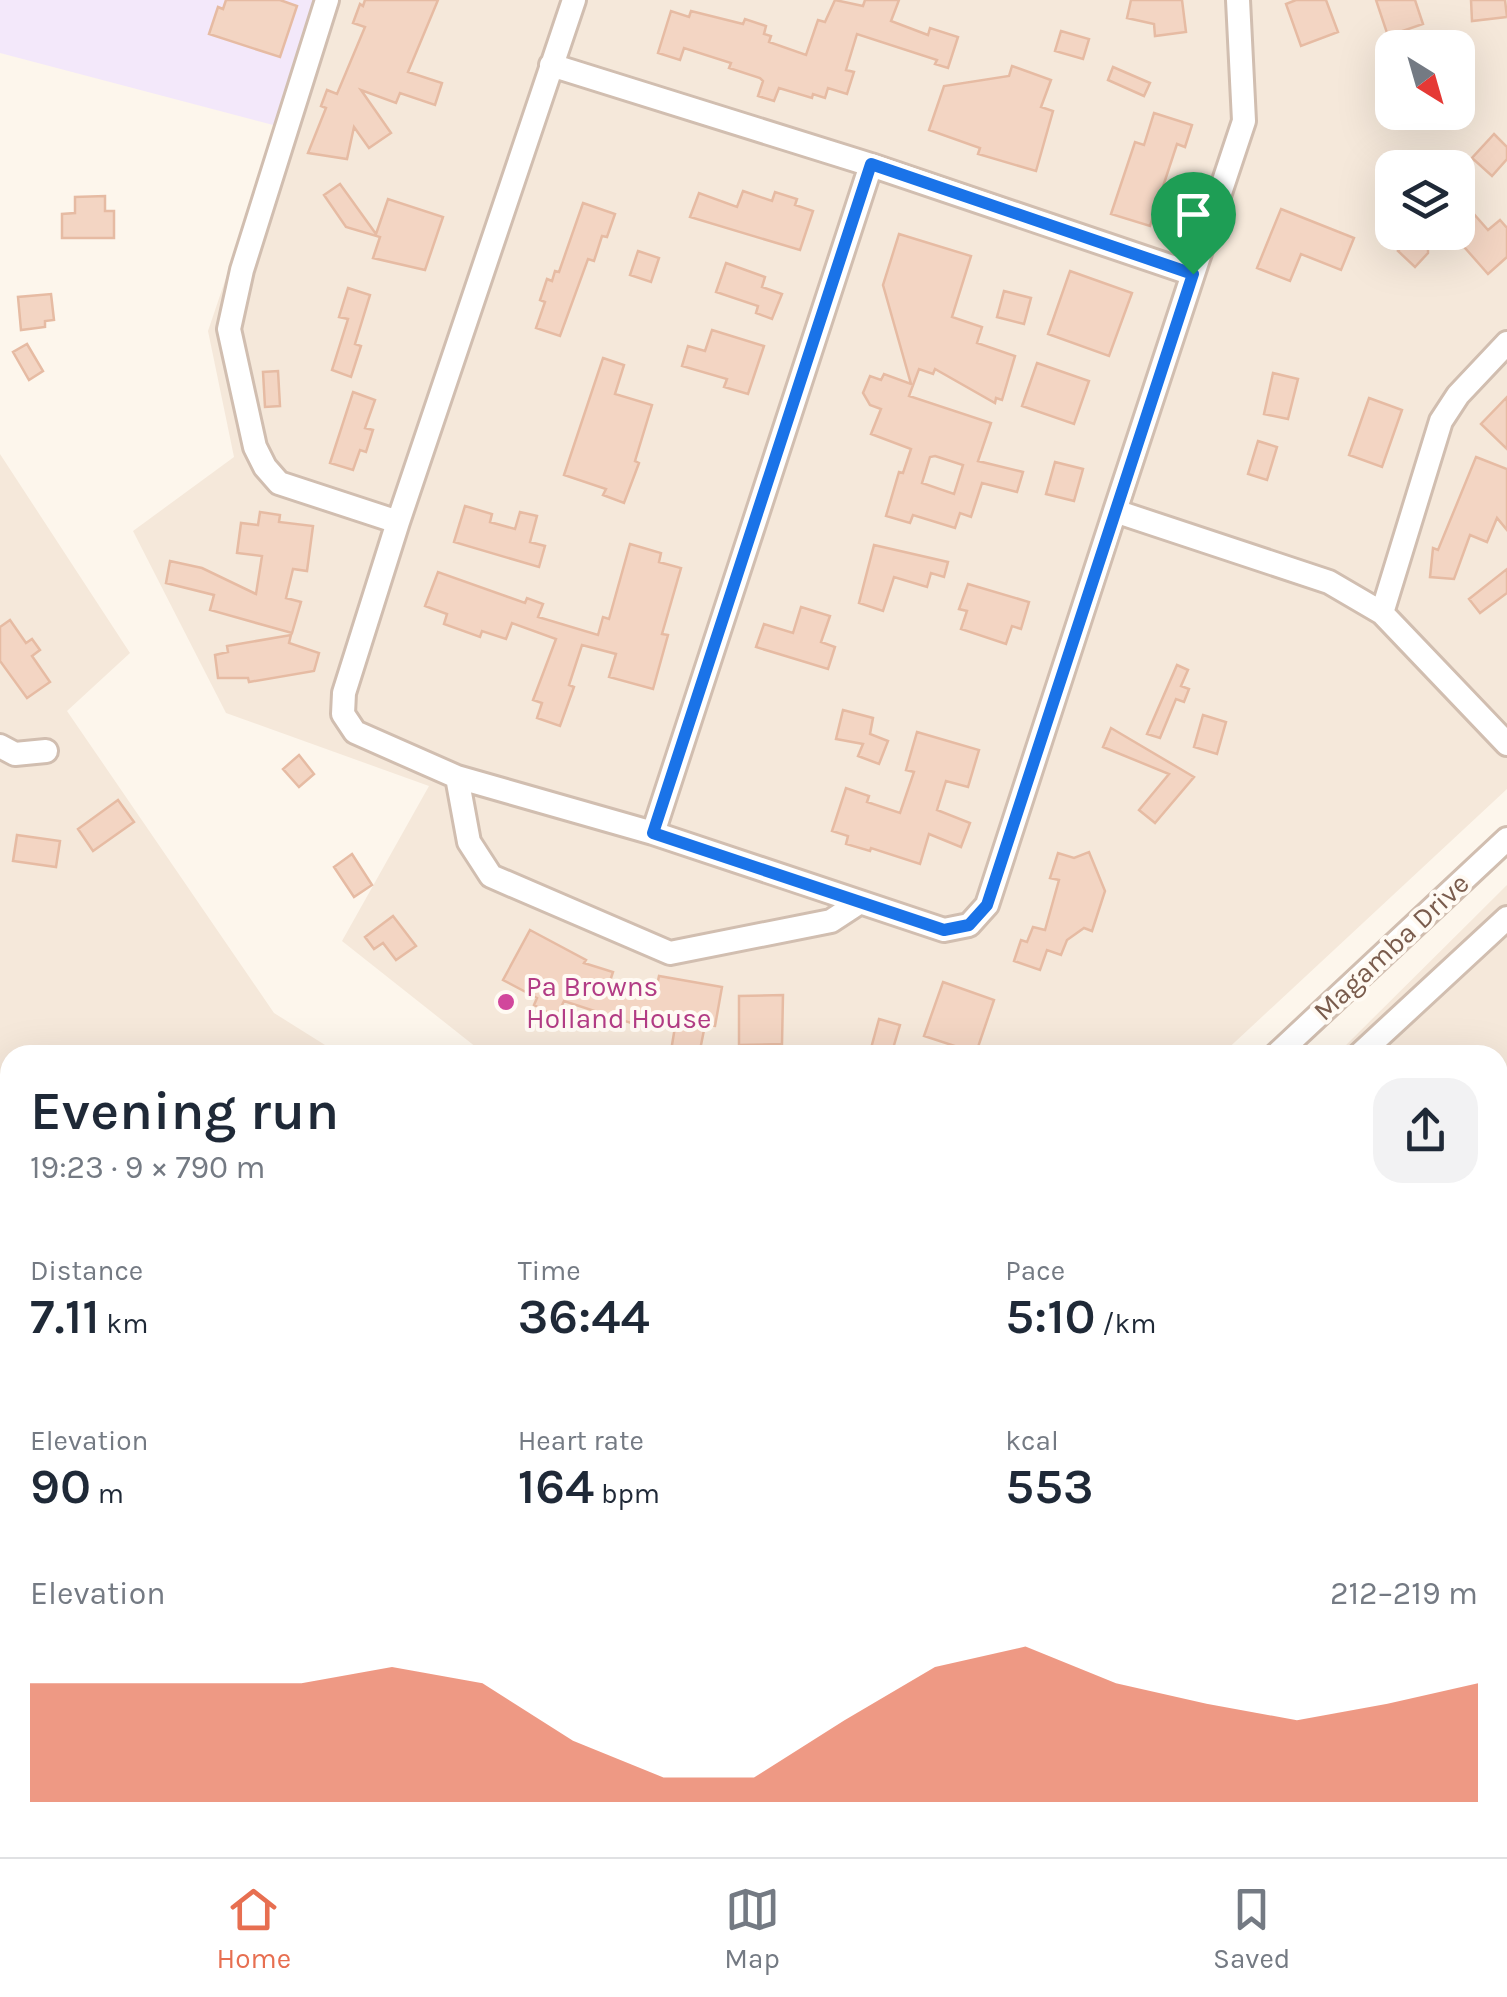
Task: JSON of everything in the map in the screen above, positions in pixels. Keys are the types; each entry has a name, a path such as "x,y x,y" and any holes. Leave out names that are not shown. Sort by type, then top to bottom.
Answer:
{"street":[{"path":"327,0 242,270 229,329 255,448 264,467 280,482 398,522"},
{"path":"574,0 398,522 344,693 343,714 356,732 456,777 653,833 944,930 969,925 987,905 1244,121 1238,0"},
{"path":"551,64 871,164 1193,274"},
{"path":"653,833 871,164"},
{"path":"1382,613 1441,422 1458,395 1507,344"},
{"path":"1115,512 1329,582 1382,613 1507,744"},
{"path":"0,746 16,754 46,751"},
{"path":"456,777 469,842 491,876 670,953 831,921 860,902"},
{"name":"Magamba Drive","path":"1287,1045 1507,840"},
{"path":"1370,1045 1507,918"}],"shaded area":[{"path":"0,0 320,0 277,126 0,53"},
{"path":"320,0 1507,0 1507,789 1232,1045 473,1045 342,941 429,786 226,713 133,531 234,457 208,331"},
{"path":"0,454 130,653 67,711 274,1013 325,1045 0,1045"},
{"path":"1507,885 1507,1045 1346,1045"}],"building":[{"path":"226,0 280,0 297,6 280,57 209,34 218,7 223,9"},
{"path":"365,0 438,0 408,72 442,83 435,105 400,93 396,103 361,90 391,133 369,148 354,127 347,159 308,153 326,108 321,106 327,90 337,94 365,27 353,23"},
{"path":"835,0 863,6 865,0 899,0 891,21 928,35 930,28 958,37 948,68 935,64 937,60 857,34 846,70 854,72 847,94 828,88 825,98 813,94 812,98 779,88 774,101 758,96 763,81 760,78 729,68 731,63 684,48 680,60 658,53 671,11 689,17 691,11 766,26 764,34 771,36 769,42 806,55 818,20 825,22"},
{"path":"1131,0 1182,0 1186,32 1155,36 1154,24 1127,18"},
{"path":"1326,0 1338,32 1301,46 1286,4"},
{"path":"1376,0 1415,0 1423,24 1406,30 1386,30"},
{"path":"1471,0 1505,0 1507,17 1472,21"},
{"path":"1061,31 1089,39 1083,59 1055,51"},
{"path":"1012,66 1051,80 1041,107 1053,111 1036,171 978,154 980,148 929,130 944,86 1009,76"},
{"path":"1113,67 1150,83 1144,96 1108,80"},
{"path":"1154,113 1192,125 1185,147 1177,144 1150,226 1111,214 1135,142 1144,145"},
{"path":"1494,134 1507,147 1507,159 1492,176 1475,161 1475,155"},
{"path":"340,184 376,234 388,199 443,217 425,270 373,258 380,237 346,227 324,195"},
{"path":"743,191 772,201 775,192 797,199 795,205 813,211 800,250 690,217 699,193 737,207"},
{"path":"105,196 105,211 114,211 114,238 62,238 62,214 75,213 75,197"},
{"path":"583,203 615,214 594,261 588,259 560,336 536,328 545,302 540,300 547,279 552,281 555,271 559,272"},
{"path":"1281,209 1354,238 1341,270 1301,254 1290,281 1257,268"},
{"path":"1475,215 1488,230 1500,220 1507,228 1507,257 1488,274 1467,250 1475,250"},
{"path":"899,234 971,256 952,317 982,327 977,343 1015,356 1002,400 996,398 995,403 935,369 933,374 919,369 909,396 991,423 978,461 1023,472 1017,492 982,483 971,517 960,513 955,528 913,515 910,523 886,516 899,472 903,473 911,449 871,434 881,409 870,405 863,393 870,376 881,380 884,374 911,384 883,285","holes":["930,457 963,465 954,494 922,483"]},
{"path":"1428,250 1428,253 1415,267 1398,251"},
{"path":"638,251 659,258 651,282 630,275"},
{"path":"726,263 765,277 762,287 782,294 772,319 756,313 758,306 716,292"},
{"path":"1070,271 1132,293 1109,356 1048,334"},
{"path":"348,288 370,295 355,344 361,346 351,377 332,370 348,319 339,317"},
{"path":"1004,291 1031,298 1024,324 997,317"},
{"path":"51,294 54,320 45,321 45,327 21,330 18,297"},
{"path":"712,330 764,346 748,394 724,387 727,379 682,366 688,346 705,351"},
{"path":"27,344 43,371 29,380 13,352"},
{"path":"603,358 624,365 615,394 652,405 635,461 639,463 624,503 603,495 606,489 564,475"},
{"path":"1037,363 1089,381 1074,424 1022,406"},
{"path":"278,371 280,406 265,407 263,372"},
{"path":"1273,373 1298,379 1288,419 1264,414"},
{"path":"353,392 375,400 365,428 373,430 366,452 360,450 353,470 330,463"},
{"path":"1507,397 1507,449 1481,424"},
{"path":"1369,398 1402,410 1382,467 1349,455"},
{"path":"1258,441 1277,447 1267,480 1248,474"},
{"path":"1476,457 1507,469 1507,530 1497,518 1487,542 1470,535 1454,579 1430,577 1433,548 1438,550"},
{"path":"1055,462 1083,469 1074,501 1046,494"},
{"path":"465,506 492,514 490,522 515,529 520,512 537,516 530,542 545,546 539,567 454,542"},
{"path":"260,512 280,515 279,522 313,526 307,571 293,569 286,598 301,602 292,633 210,610 214,595 166,583 170,561 202,568 256,594 262,556 237,553 241,523 258,525"},
{"path":"630,544 661,553 659,562 681,568 662,634 668,635 653,689 609,677 616,654 582,645 569,685 574,687 560,726 537,718 542,703 533,700 556,639 512,623 506,639 482,631 480,637 444,624 447,614 425,606 438,572 525,603 527,598 543,604 538,617 598,635 603,617 609,619"},
{"path":"874,545 948,562 944,577 931,573 927,587 894,577 883,611 859,603"},
{"path":"1507,569 1507,593 1480,613 1469,599"},
{"path":"968,584 1029,602 1021,629 1012,626 1006,644 961,629 967,611 959,609"},
{"path":"801,607 830,616 821,642 835,647 828,669 756,647 764,624 793,633"},
{"path":"10,620 26,643 32,639 40,650 32,656 50,682 27,698 0,661 0,627"},
{"path":"291,635 289,643 319,653 314,671 249,682 248,678 218,678 215,655 228,652 227,646"},
{"path":"1177,665 1188,670 1181,686 1189,689 1184,702 1176,699 1160,738 1147,734"},
{"path":"843,710 873,718 870,734 888,741 879,764 858,756 863,744 836,739"},
{"path":"1203,715 1226,722 1217,754 1194,747"},
{"path":"1111,728 1194,777 1155,823 1139,810 1169,774 1103,747"},
{"path":"917,732 979,750 968,787 946,781 937,810 970,823 961,847 929,834 920,864 846,844 848,836 832,831 846,788 869,796 867,802 900,813 914,772 906,770"},
{"path":"299,755 314,774 299,787 283,769"},
{"path":"118,800 134,822 93,851 78,829"},
{"path":"17,835 60,841 56,867 13,861"},
{"path":"1089,852 1105,891 1092,931 1084,928 1067,940 1061,955 1047,950 1040,970 1014,961 1021,940 1027,942 1033,927 1045,930 1059,880 1050,878 1058,853 1074,858"},
{"path":"352,854 372,885 354,897 334,867"},
{"path":"393,916 416,946 396,960 383,943 374,949 365,937"},
{"path":"530,930 586,960 584,963 613,972 610,981 655,995 659,976 722,987 715,1026 705,1025 701,1045 672,1045 675,1027 635,1020 634,1024 564,1001 556,1017 534,1005 537,998 503,980"},
{"path":"943,982 994,1000 979,1045 952,1045 924,1036"},
{"path":"783,995 782,1044 739,1045 739,996"},
{"path":"879,1019 900,1025 894,1045 872,1045"}],"place":[{"name":"Pa Browns Holland House","path":"506,1002"}],"route":[{"path":"871,164 1193,274 987,905 969,925 944,930 653,833 871,164"}]}
